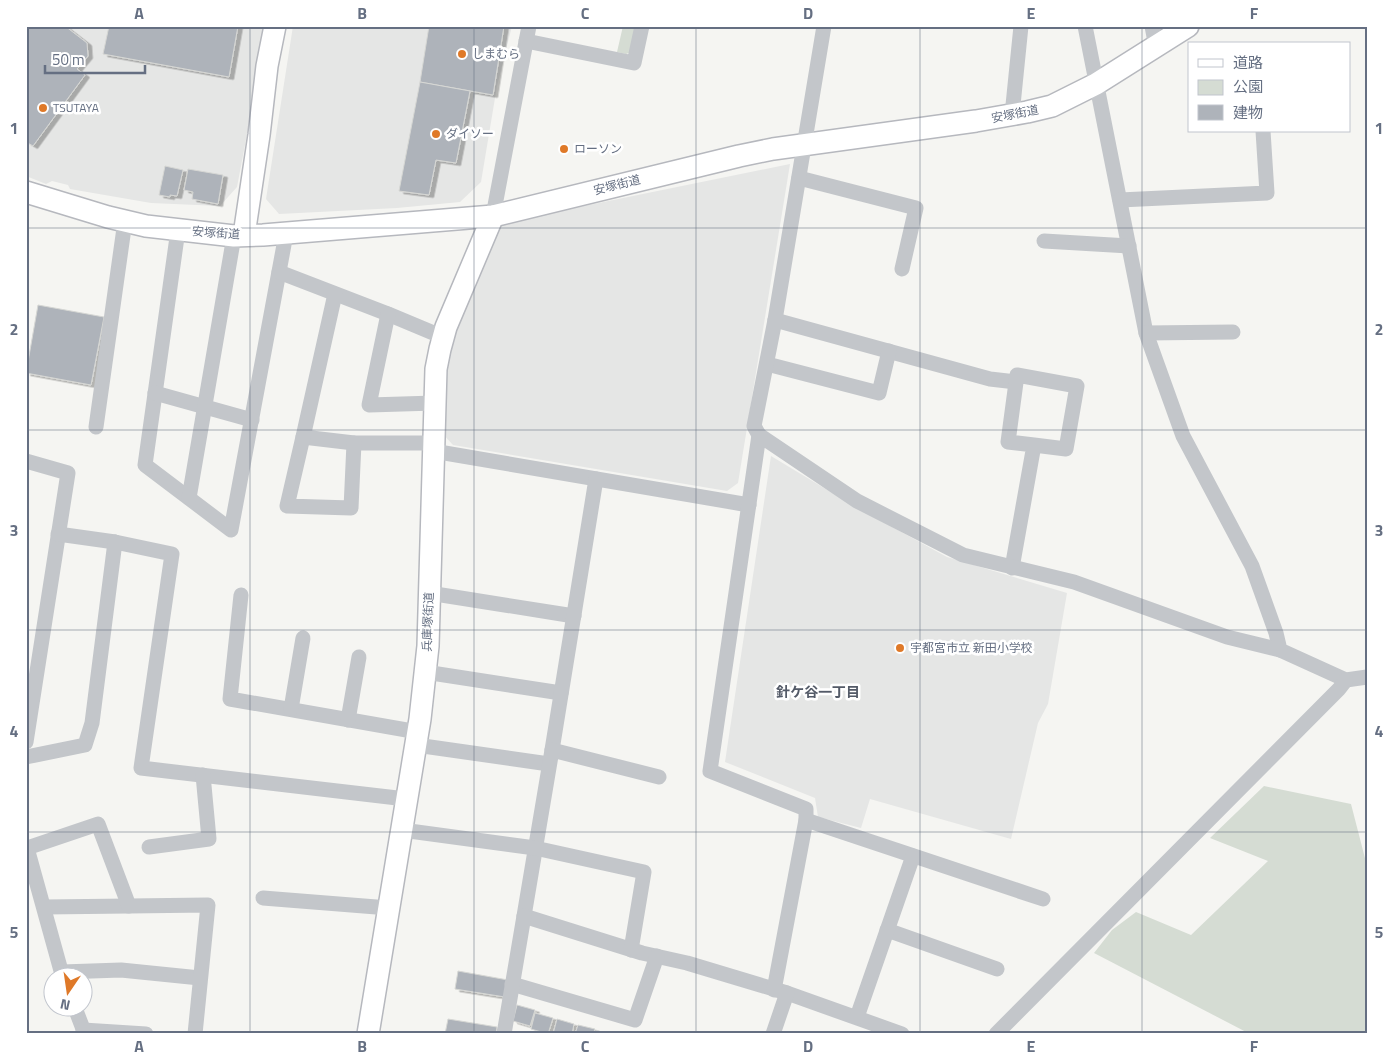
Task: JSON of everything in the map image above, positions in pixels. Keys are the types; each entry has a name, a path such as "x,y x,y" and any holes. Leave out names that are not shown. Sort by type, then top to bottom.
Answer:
{"main road":[{"path":"239,236 259,135 267,66 275,26"},
{"name":"安塚街道","path":"26,192 125,221 178,230 239,236 286,234 492,216 748,154 1012,115 1052,106 1096,84 1188,26"},
{"name":"兵庫塚街道","path":"368,1034 417,738 428,646 436,369 443,337 492,216"}],"street":[{"path":"492,216 527,33 634,64 642,26"},
{"path":"824,26 775,320 754,426 759,435 857,501 963,556 1074,582 1227,637 1280,650 1346,680 1367,677"},
{"path":"1012,115 1021,26"},
{"path":"1085,26 1146,333 1183,436 1252,566 1276,633 1280,650"},
{"path":"1152,26 1156,47"},
{"path":"1120,200 1267,193 1263,132"},
{"path":"799,178 916,208 902,269"},
{"path":"96,427 125,221"},
{"path":"178,230 145,465 231,530 286,234"},
{"path":"189,498 239,236"},
{"path":"1044,241 1129,246"},
{"path":"280,272 443,337"},
{"path":"335,294 287,506 351,508 354,443"},
{"path":"388,314 369,404 435,403"},
{"path":"775,320 990,379 1016,382"},
{"path":"1146,333 1233,332"},
{"path":"767,364 879,393 889,351"},
{"path":"1017,375 1077,386 1066,449 1034,445 1008,442 1017,375"},
{"path":"154,392 252,420"},
{"path":"759,435 710,771 806,809 806,820 773,1034"},
{"path":"303,437 354,443 433,447 596,479 749,505"},
{"path":"1012,568 1034,445"},
{"path":"26,461 68,473 26,742"},
{"path":"507,1033 512,984 596,479"},
{"path":"58,534 115,542 172,554 141,768 406,799"},
{"path":"26,757 85,745 92,723 115,542"},
{"path":"429,593 574,616"},
{"path":"241,595 230,699 348,720 417,738 550,757 659,777"},
{"path":"291,709 303,638"},
{"path":"348,720 359,657"},
{"path":"425,672 561,693"},
{"path":"996,1034 1339,690 1346,680"},
{"path":"149,847 209,839 202,775"},
{"path":"806,820 1043,899"},
{"path":"61,968 27,848 98,824 128,906"},
{"path":"402,830 535,848 644,872 631,950"},
{"path":"857,1017 913,856"},
{"path":"262,898 389,908"},
{"path":"44,907 208,906 194,1034"},
{"path":"524,916 631,950 687,963 780,991 902,1034"},
{"path":"887,930 997,969"},
{"path":"512,984 635,1020 657,956"},
{"path":"92,972 121,970 200,978"},
{"path":"79,1018 84,1032 146,1034"}],"shaded area":[{"path":"26,26 266,26 255,95 252,97 250,105 252,108 237,187 220,206 151,203 70,189 68,185 52,181 46,184 26,176"},
{"path":"293,26 512,26 497,86 481,182 460,202 397,208 279,214 266,199"},
{"path":"790,164 738,483 727,491 453,445 441,432 448,349 496,224"},
{"name":"宇都宮市立 新田小学校","path":"771,456 854,506 947,557 1067,593 1048,704 1038,723 1011,839 870,799 861,828 818,817 815,798 725,762"}],"green space":[{"path":"623,26 633,27 636,31 632,52 626,54 617,52"},
{"path":"1264,786 1351,804 1367,866 1367,1034 1250,1034 1094,953 1112,930 1136,912 1191,935 1268,861 1210,838"}],"building":[{"name":"TSUTAYA","path":"26,26 65,26 87,43 88,56 77,69 85,75 33,146 26,142"},
{"path":"109,26 238,26 229,77 103,54"},
{"name":"しまむら","path":"429,26 504,26 493,95 420,82"},
{"name":"ダイソー","path":"420,82 470,91 456,163 436,160 429,195 399,191"},
{"path":"165,166 183,170 177,196 159,195"},
{"path":"188,169 223,175 218,204 192,199 193,192 184,190"},
{"path":"38,305 104,317 91,385 26,373"},
{"path":"458,971 508,980 505,997 455,989"},
{"path":"517,1005 535,1010 530,1026 513,1021"},
{"path":"535,1013 553,1018 548,1034 531,1029"},
{"path":"448,1019 497,1027 496,1034 445,1034"},
{"path":"557,1019 574,1024 572,1034 553,1034"},
{"path":"578,1025 595,1029 593,1034 575,1034"}],"place":[{"name":"しまむら","path":"462,54"},
{"name":"TSUTAYA","path":"43,108"},
{"name":"ダイソー","path":"436,134"},
{"name":"ローソン","path":"564,149"},
{"name":"宇都宮市立 新田小学校","path":"900,648"}],"district":[{"name":"針ケ谷一丁目","path":"818,692"}]}
